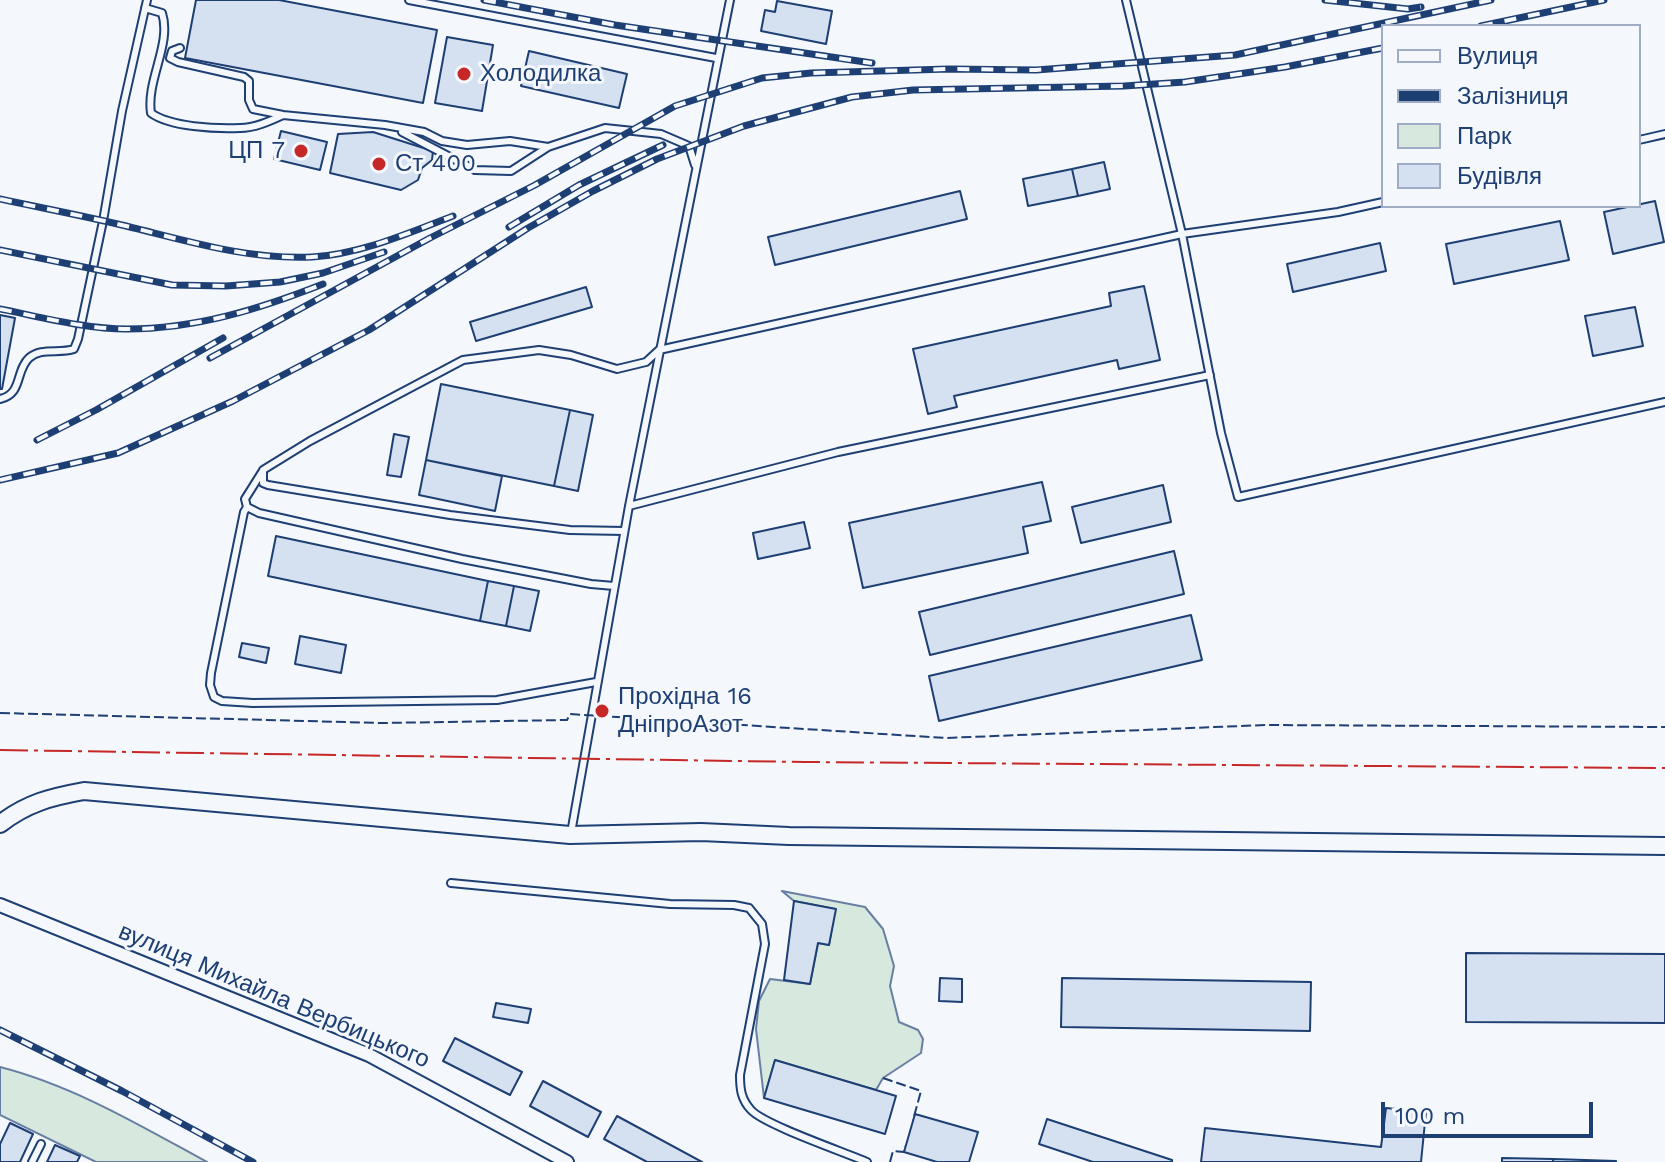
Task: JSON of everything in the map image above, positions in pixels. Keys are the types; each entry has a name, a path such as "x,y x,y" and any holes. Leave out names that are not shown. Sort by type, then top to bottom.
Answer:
{"street":[{"path":"0,824 47,797 84,791 570,835 701,832 789,836 1665,846"},
{"name":"вулиця Михайла Вербицького","path":"0,905 369,1055 567,1162"}],"lane":[{"path":"0,399 10,396 16,388 26,360 38,352 74,349 78,339 147,0"},
{"path":"409,0 716,58"},
{"path":"570,835 624,531 730,0"},
{"path":"1126,0 1182,234 1238,497 1665,402"},
{"path":"145,8 162,13 164,19 151,113 166,121 241,129 283,115"},
{"path":"180,48 172,51 170,58 244,77 249,81 249,100 253,109 283,115 358,120 424,132 442,141 467,145 510,141 548,147"},
{"path":"391,126 475,170 511,171 548,147 605,128 661,134 689,146 695,168"},
{"path":"1641,140 1665,134"},
{"path":"596,682 497,700 253,703 222,701 214,697 210,685 211,673 247,507 245,499 263,470 310,441 463,360 539,350 571,355 617,369 646,362 659,350 1182,234 1338,212 1381,202"},
{"path":"629,506 838,452 1210,375"},
{"path":"263,470 263,483 268,485 450,515 570,530 624,531"},
{"path":"247,507 259,513 394,545 614,586"},
{"path":"451,883 670,904 749,908 762,924 765,944 740,1075 740,1093 752,1112 867,1162"},
{"path":"32,1162 41,1144"}],"green space":[{"path":"782,891 865,907 883,929 894,966 890,986 899,1022 918,1030 923,1039 921,1053 883,1078 876,1090 775,1060 764,1098 756,1029 759,1001 770,979 810,984 818,943 829,945 835,909 794,901"},
{"path":"0,1067 81,1096 207,1162 96,1162 0,1115"}],"building":[{"path":"196,0 279,0 437,30 423,103 185,58"},
{"path":"777,1 832,11 826,44 761,31 765,10 775,12"},
{"name":"Холодилка","path":"447,37 493,45 482,111 435,103"},
{"path":"529,51 627,74 619,108 521,86"},
{"name":"ЦП 7","path":"281,131 327,142 320,170 274,159"},
{"name":"Ст 400","path":"373,132 433,151 432,160 422,168 418,180 401,190 330,173 338,134"},
{"path":"1104,162 1110,189 1078,196 1072,169"},
{"path":"1072,169 1078,196 1028,206 1023,179"},
{"path":"960,191 967,219 775,265 768,237"},
{"path":"1655,201 1664,242 1613,254 1604,212 1641,208 1641,204"},
{"path":"1560,221 1569,260 1454,284 1446,244"},
{"path":"1380,243 1386,271 1293,292 1287,264"},
{"path":"1144,286 1160,360 1119,369 1117,360 954,396 957,407 928,414 913,349 1111,306 1109,293"},
{"path":"586,287 592,307 476,341 470,322"},
{"path":"1635,307 1643,346 1593,356 1585,316"},
{"path":"0,315 15,318 2,389 0,389"},
{"path":"441,384 570,410 554,486 426,460"},
{"path":"570,410 593,415 578,491 554,486"},
{"path":"394,434 409,437 401,477 387,475"},
{"path":"426,460 502,476 495,511 419,495"},
{"path":"1042,482 1051,521 1023,527 1028,553 863,588 849,523"},
{"path":"1163,485 1171,522 1081,543 1072,507"},
{"path":"804,522 810,548 758,559 753,533"},
{"path":"276,536 488,581 480,621 268,576"},
{"path":"1174,551 1184,594 930,655 919,612"},
{"path":"488,581 514,586 506,626 480,621"},
{"path":"514,586 539,591 530,631 506,626"},
{"path":"1191,615 1202,660 939,721 929,676"},
{"path":"300,636 346,645 341,673 295,664"},
{"path":"242,643 269,648 266,663 239,657"},
{"path":"794,901 836,909 829,945 818,943 810,984 784,980"},
{"path":"1466,953 1665,954 1665,1023 1466,1022"},
{"path":"940,978 962,979 962,1002 939,1001"},
{"path":"1062,978 1311,982 1310,1031 1061,1027"},
{"path":"496,1003 531,1009 528,1023 493,1017"},
{"path":"455,1038 522,1072 510,1095 443,1061"},
{"path":"775,1060 896,1096 885,1134 764,1098"},
{"path":"543,1081 601,1112 588,1137 530,1106"},
{"path":"1386,1108 1426,1112 1421,1162 1201,1162 1205,1128 1381,1147"},
{"path":"915,1114 978,1132 969,1162 937,1162 904,1152"},
{"path":"617,1116 702,1162 647,1162 604,1139"},
{"path":"1047,1119 1172,1162 1093,1162 1039,1144"},
{"path":"10,1123 33,1134 20,1162 0,1162 0,1144"},
{"path":"55,1145 80,1156 77,1162 47,1162"},
{"path":"1502,1158 1553,1159 1553,1162 1502,1162"},
{"path":"1553,1159 1616,1161 1616,1162 1553,1162"}],"railway":[{"path":"484,0 615,25 872,63"},
{"path":"1325,0 1408,9 1421,7"},
{"path":"210,358 430,238 535,185 675,106 762,78 811,73 1036,70 1235,55 1491,0"},
{"path":"1490,24 1604,0"},
{"path":"0,480 118,453 233,401 369,330 528,228 593,191 657,159 744,126 852,97 913,90 1185,82 1381,48"},
{"path":"509,227 579,185 663,145"},
{"path":"0,199 218,248 288,257 348,252 453,216"},
{"path":"0,250 172,285 226,286 280,282 323,273 384,252"},
{"path":"0,309 95,327 152,328 227,316 323,284"},
{"path":"37,440 223,338"},
{"path":"0,1030 253,1162"}],"fence":[{"path":"0,713 382,723 567,720 570,714 946,738 1265,725 1665,727"},
{"path":"883,1078 921,1091 913,1120"},
{"path":"890,1162 893,1151 904,1152 905,1146"}],"power":[{"path":"0,750 804,762 1665,768"}],"place":[{"name":"Холодилка","path":"464,74"},
{"name":"ЦП 7","path":"301,151"},
{"name":"Ст 400","path":"379,164"},
{"name":"Прохідна 16 ДніпроАзот","path":"602,711"}]}
